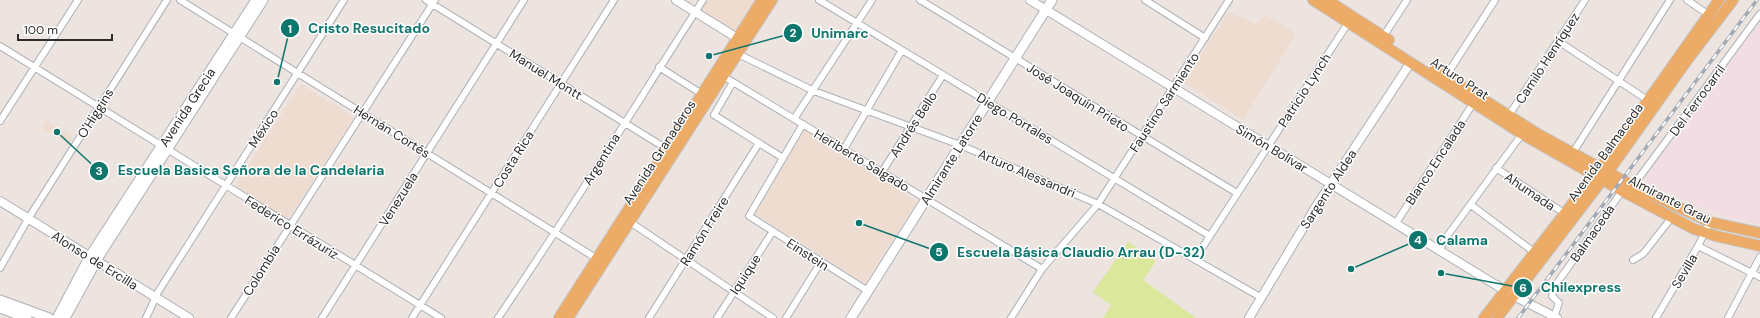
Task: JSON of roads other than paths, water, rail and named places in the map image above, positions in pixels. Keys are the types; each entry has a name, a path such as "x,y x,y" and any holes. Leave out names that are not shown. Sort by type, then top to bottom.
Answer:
{"main road":[{"name":"Avenida Grecia","path":"238,34 256,0"},
{"name":"Avenida Grecia","path":"57,318 93,258 238,34 263,0"},
{"name":"Avenida Granaderos","path":"558,318 630,222 738,54 741,41 762,0"},
{"name":"Avenida Granaderos","path":"568,318 600,260 702,94 772,0"},
{"name":"Almirante Latorre","path":"851,318 1052,0"},
{"name":"Arturo Prat","path":"1313,0 1522,134 1601,173"},
{"name":"Arturo Prat","path":"1327,0 1601,173"},
{"name":"Avenida Balmaceda","path":"1497,318 1534,252 1564,213 1601,173 1719,0"},
{"name":"Avenida Balmaceda","path":"1484,318 1510,293 1733,0"},
{"name":"Almirante Grau","path":"1601,173 1633,186 1710,222 1760,233"},
{"name":"Almirante Grau","path":"1601,173 1622,191 1672,217 1705,232 1760,246"},
{"name":"Avenida Grecia","path":"65,318 93,258"},
{"path":"0,300 49,318"},
{"path":"0,308 27,318"}],"street":[{"path":"0,121 78,0"},
{"name":"O'Higgins","path":"0,268 28,219 167,0"},
{"name":"Hernán Cortés","path":"180,0 238,34 600,260"},
{"name":"México","path":"146,318 155,297 344,0"},
{"name":"Manuel Montt","path":"426,0 434,2 497,44 667,149"},
{"name":"Venezuela","path":"322,318 524,0"},
{"name":"Costa Rica","path":"412,318 614,0"},
{"path":"676,0 741,41"},
{"name":"Argentina","path":"498,318 556,233 659,67 703,0"},
{"name":"Diego Portales","path":"819,0 1210,236"},
{"path":"794,119 814,91 872,0"},
{"name":"José Joaquín Prieto","path":"920,0 1016,57 1141,137 1237,193"},
{"name":"Simón Bolívar","path":"1030,0 1510,293 1556,317"},
{"path":"1145,0 1205,38"},
{"name":"Faustino Sarmiento","path":"1011,318 1042,269 1098,204 1230,0"},
{"path":"1384,37 1407,0"},
{"path":"1446,76 1495,0"},
{"name":"Camilo Henríquez","path":"1509,116 1585,0"},
{"path":"1572,154 1670,0"},
{"path":"1687,0 1709,15"},
{"name":"Colombia","path":"231,318 434,2"},
{"name":"Del Ferrocarril","path":"1633,186 1760,14"},
{"name":"Patricio Lynch","path":"1195,259 1348,23"},
{"path":"1558,41 1649,101"},
{"name":"Federico Errázuriz","path":"0,46 164,149 441,318"},
{"path":"844,149 902,50"},
{"name":"Arturo Alessandri","path":"738,54 814,91 910,128 960,145 1098,204 1262,298"},
{"name":"Sargento Aldea","path":"1249,318 1331,183 1411,62"},
{"path":"659,67 702,94"},
{"name":"Andrés Bello","path":"882,172 944,75"},
{"name":"Heriberto Salgado","path":"723,76 1042,269"},
{"path":"733,82 714,115 783,158 803,124"},
{"name":"Blanco Encalada","path":"1396,223 1474,102"},
{"path":"1440,250 1446,239 1496,168 1522,134"},
{"name":"Ramón Freire","path":"648,318 759,143"},
{"name":"Einstein","path":"783,158 749,216 868,292"},
{"name":"Ahumada","path":"1496,168 1564,213"},
{"name":"Balmaceda","path":"1556,317 1559,303 1552,296 1555,286 1622,191"},
{"name":"Alonso de Ercilla","path":"0,202 189,318"},
{"path":"1471,205 1534,252"},
{"path":"1633,260 1643,254 1672,217"},
{"path":"630,222 773,318"},
{"name":"Sevilla","path":"1656,318 1698,246 1710,222"},
{"name":"Iquique","path":"717,318 773,231"},
{"path":"1698,246 1760,276"},
{"path":"1728,318 1760,257"},
{"path":"786,318 821,262"}],"railway":[{"path":"1518,318 1757,0"}],"place":[{"name":"Unimarc","path":"709,56"},
{"name":"Cristo Resucitado","path":"277,82"},
{"name":"Escuela Basica Señora de la Candelaria","path":"57,132"},
{"name":"Escuela Básica Claudio Arrau (D-32)","path":"859,223"},
{"name":"Calama","path":"1351,269"},
{"name":"Chilexpress","path":"1441,273"}]}
